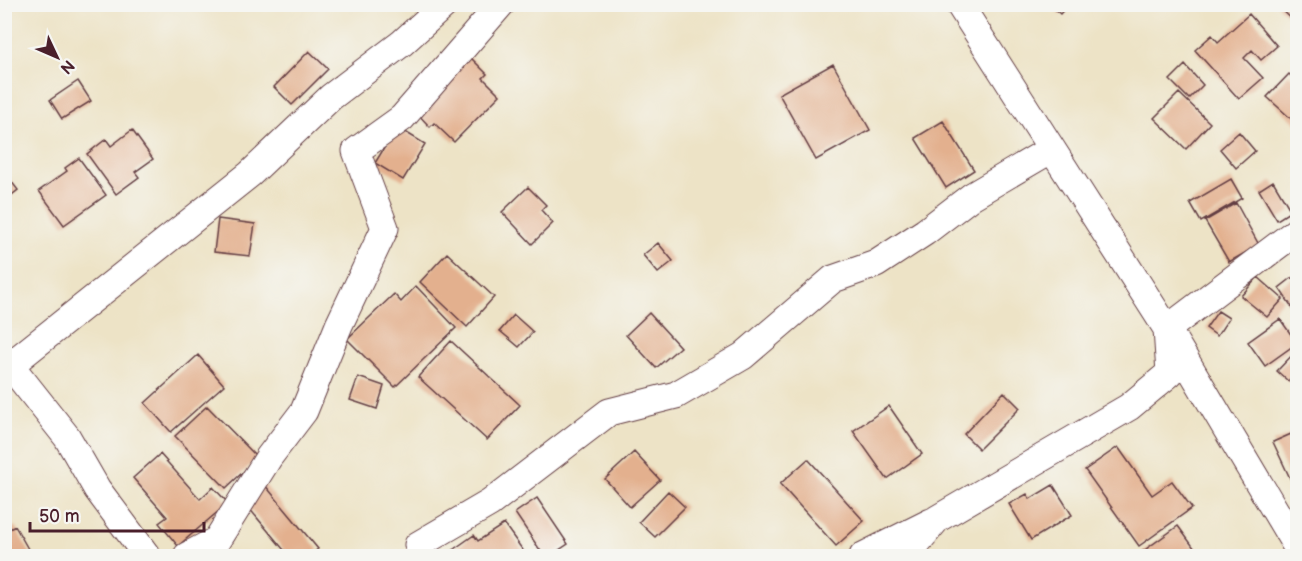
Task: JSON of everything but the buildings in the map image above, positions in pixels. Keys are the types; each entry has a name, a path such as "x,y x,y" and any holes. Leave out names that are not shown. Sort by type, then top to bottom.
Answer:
{"street":[{"path":"147,556 98,489 67,436 8,368 115,285 241,181 330,97 402,43 445,4"},
{"path":"187,556 224,548 269,457 304,411 339,326 385,228 356,151 402,118 501,4"},
{"path":"958,4 1167,329 1298,549"},
{"path":"414,553 490,503 609,412 676,395 743,356 832,279 876,264 925,232 972,196 1050,150"},
{"path":"1167,329 1298,230"},
{"path":"863,556 937,519 1137,401 1170,373 1167,329"},
{"path":"906,556 937,519"}]}
